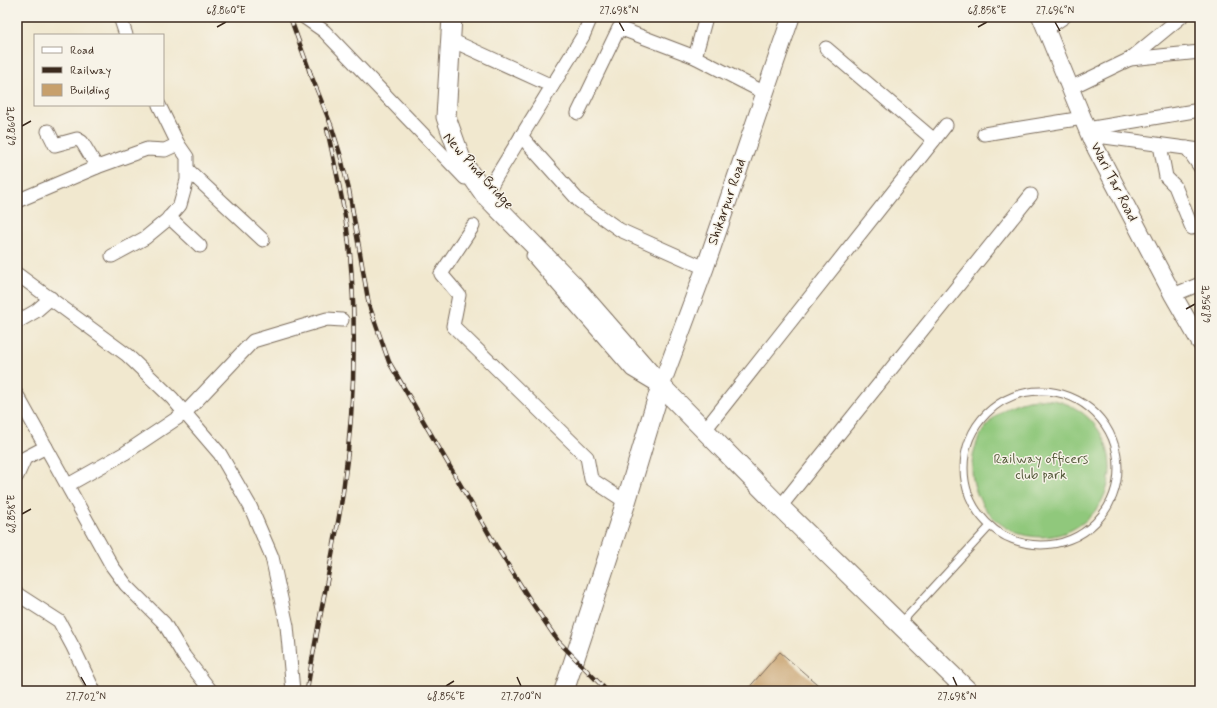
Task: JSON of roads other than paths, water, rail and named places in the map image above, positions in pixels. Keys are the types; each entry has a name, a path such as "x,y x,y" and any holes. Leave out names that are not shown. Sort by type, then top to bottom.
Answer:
{"main road":[{"path":"452,17 446,117 462,162 485,195 572,284 661,386 704,431 968,691"},
{"path":"564,691 626,502 661,386"}],"street":[{"path":"120,17 126,34"},
{"name":"New Pind Bridge","path":"304,17 324,31 464,177 632,370 661,386"},
{"path":"485,195 584,36 591,17"},
{"path":"695,57 706,17"},
{"name":"Shikarpur Road","path":"661,386 705,268 791,17"},
{"path":"1043,23 1064,17"},
{"path":"1070,88 1130,59 1181,17"},
{"name":"Wari Tar Road","path":"1043,23 1087,127 1173,295 1200,342"},
{"path":"578,113 619,28 695,57 765,93"},
{"path":"451,40 552,86"},
{"path":"826,48 934,140"},
{"path":"1130,59 1200,52"},
{"path":"112,256 145,238 180,205 187,180 187,157 178,144 159,106"},
{"path":"984,134 1087,127 1200,110"},
{"path":"704,431 946,126"},
{"path":"1087,127 1160,145 1200,150"},
{"path":"48,131 55,145 77,140 82,142 97,167"},
{"path":"521,136 579,201 620,230 705,268"},
{"path":"17,201 97,167 147,149 165,150 178,144"},
{"path":"1160,145 1166,177 1175,186 1192,228"},
{"path":"1187,148 1200,167"},
{"path":"188,170 263,240"},
{"path":"780,507 1031,195"},
{"path":"169,217 200,246"},
{"path":"473,226 441,274 459,295 453,326 587,457 591,479 626,502"},
{"path":"17,274 127,355 172,398 220,454 250,506 272,556 287,626 293,691"},
{"path":"1173,295 1200,284"},
{"path":"17,322 36,311 51,298"},
{"path":"68,485 125,453 185,413 253,341 327,319 342,320"},
{"path":"17,395 112,566 126,585 164,623 184,656 211,691"},
{"path":"17,476 25,458 46,447"},
{"path":"17,594 59,622 73,646 94,691"}],"lane":[{"path":"1050,390 1074,397 1094,411 1111,432 1119,458 1118,485 1107,510 1090,530 1066,542 1039,546 1013,540 990,526 974,507 966,484 964,466 970,436 984,415 1003,400 1026,391 1050,390"},
{"path":"900,625 990,526"}],"railway":[{"path":"290,17 311,75"},
{"path":"309,70 331,125 340,154 349,190 369,305 389,362 496,546 530,600 558,641 607,691"},
{"path":"307,691 343,492 352,403 354,343 350,254 343,207 327,129"}],"park label":[{"name":"Railway officers club park","path":"1041,468"}]}
